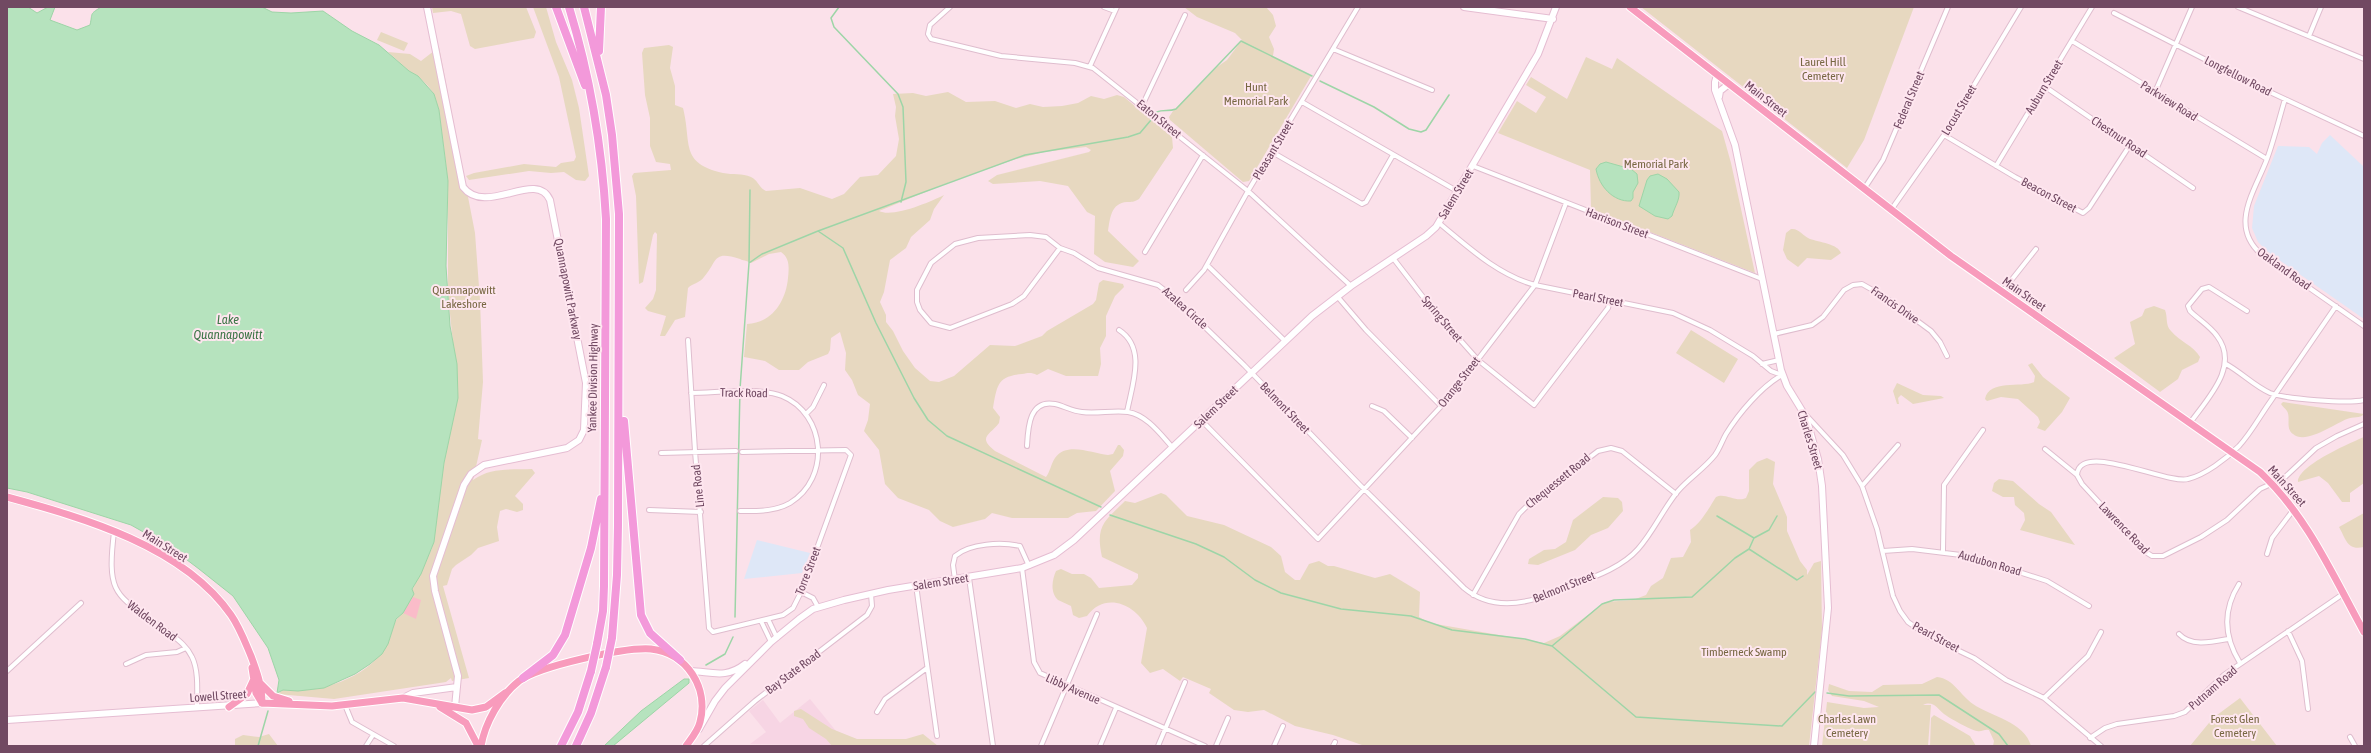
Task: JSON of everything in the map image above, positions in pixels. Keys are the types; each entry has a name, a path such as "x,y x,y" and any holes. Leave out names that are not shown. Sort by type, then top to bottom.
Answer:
{"highway":[{"path":"556,7 594,110"},
{"name":"Yankee Division Highway","path":"561,746 578,712 592,671 603,611 605,464 606,219 604,181 594,110 570,7"},
{"path":"576,746 591,713 606,667 612,638 617,575 619,214 612,135 600,68 584,7"},
{"path":"600,68 601,7"},
{"path":"619,364 641,615 650,633 680,660"},
{"path":"524,678 553,655 565,635 596,529 605,464"}],"main road":[{"name":"Main Street","path":"1630,7 1891,210 2002,292 2190,423 2233,451 2272,483 2294,509 2311,533 2364,632"},
{"name":"Main Street","path":"7,497 114,532 153,549 210,590 236,621 261,683 262,703"},
{"path":"524,678 571,663 636,650 652,649 680,660 691,671 697,682 702,700 700,723 686,746"},
{"name":"Main Street","path":"250,656 256,693 262,703"},
{"path":"229,707 247,694 253,678"},
{"name":"Lowell Street","path":"262,703 345,705 403,698 469,710 479,709 490,704 524,678"},
{"path":"261,683 273,696 309,705"},
{"path":"481,746 486,727 508,691"},
{"name":"Lowell Street","path":"431,703 462,720 472,731 478,746"}],"street":[{"name":"Quannapowitt Parkway","path":"427,7 463,187 470,194 479,198 531,189 542,190 547,194 550,200 586,383 586,425 577,442 567,448 484,465 471,474 464,485 433,576 435,591 458,676 455,707"},
{"name":"Eaton Street","path":"950,7 930,25 928,34 933,40 989,54 1067,62 1090,66 1248,192 1351,286"},
{"path":"1090,66 1116,9 1104,7"},
{"name":"Pleasant Street","path":"1186,290 1207,265 1248,192 1358,7"},
{"path":"1464,7 1552,19"},
{"name":"Salem Street","path":"694,734 702,726 720,695 759,653 804,615 818,607 871,594 1022,568 1054,555 1074,540 1202,421 1285,341 1337,296 1429,234 1439,223 1542,48 1556,7"},
{"name":"Federal Street","path":"1864,189 1883,160 1948,7"},
{"name":"Locust Street","path":"1891,210 1944,135 2021,7"},
{"name":"Auburn Street","path":"1996,166 2092,7"},
{"path":"2155,92 2192,7"},
{"path":"2238,7 2364,59"},
{"path":"2309,36 2321,7"},
{"name":"Longfellow Road","path":"2114,13 2285,100 2364,136"},
{"path":"1142,106 1185,15"},
{"name":"Parkview Road","path":"2072,41 2267,159"},
{"path":"1333,49 1432,90"},
{"name":"Charles Street","path":"1717,75 1715,82 1737,156 1782,375 1803,412 1821,475 1828,593 1826,634 1814,746"},
{"path":"1718,95 1720,91 1729,84"},
{"name":"Chestnut Road","path":"2044,86 2193,188"},
{"name":"Oakland Road","path":"2285,100 2267,159 2246,211 2245,222 2249,240 2262,255 2364,326"},
{"path":"1302,102 1458,191"},
{"name":"Beacon Street","path":"1944,135 2076,211 2084,212 2089,208 2130,145"},
{"path":"1272,152 1364,204 1393,155"},
{"path":"1145,252 1203,155"},
{"name":"Harrison Street","path":"1472,166 1762,279"},
{"name":"Orange Street","path":"1202,421 1318,539 1441,406 1535,285 1566,203"},
{"name":"Pearl Street","path":"1439,223 1500,270 1518,280 1535,285 1676,314 1716,333 1771,371 1782,375"},
{"name":"Azalea Circle","path":"1060,248 1024,296 1012,304 950,328 931,323 920,310 917,294 922,279 936,258 955,244 978,238 1030,235 1046,237 1060,248 1074,253 1098,268 1149,281 1163,288 1252,373"},
{"path":"2002,292 2036,249"},
{"name":"Spring Street","path":"1393,258 1426,301 1478,360 1534,404 1608,308 1610,300"},
{"path":"1207,265 1285,341"},
{"name":"Francis Drive","path":"1774,334 1812,325 1823,317 1844,290 1853,285 1862,284 1880,293 1931,331 1940,342 1947,356"},
{"path":"2190,423 2221,377 2226,364 2224,352 2218,338 2190,311 2188,306 2206,287 2212,288 2247,312"},
{"path":"1337,296 1366,330 1441,406"},
{"path":"2077,475 2078,469 2084,463 2100,461 2173,480 2185,480 2199,474 2233,451 2241,443 2336,306"},
{"path":"1119,330 1129,338 1136,355 1128,412"},
{"name":"Line Road","path":"688,340 695,451 711,631"},
{"path":"1762,364 1779,360"},
{"path":"2226,364 2263,389 2275,394 2347,402 2364,400"},
{"name":"Belmont Street","path":"1252,373 1364,489 1473,595 1482,600 1502,603 1528,601 1616,565 1639,548 1676,494 1710,460 1730,429 1770,382 1782,375"},
{"path":"806,414 814,407 824,385"},
{"name":"Track Road","path":"691,393 740,392 776,394 790,400 806,414 816,433 819,451 817,466 810,482 795,499 777,508 740,511"},
{"path":"1027,446 1030,418 1036,410 1045,405 1054,404 1084,412 1128,412 1146,420 1173,448"},
{"path":"1372,406 1384,411 1412,438"},
{"name":"Pearl Street","path":"1803,412 1843,455 1862,486 1883,551 1895,600 1901,613 1910,625 1928,636 1974,658 2006,680 2044,698 2101,746"},
{"path":"2272,483 2284,478 2303,459 2324,443 2364,424"},
{"path":"1942,551 1944,486 1983,430"},
{"path":"1862,486 1898,445"},
{"name":"Chequessett Road","path":"1473,595 1518,514 1537,497 1598,451 1611,448 1624,453 1676,494"},
{"name":"Lawrence Road","path":"2045,449 2077,475 2079,481 2134,542 2146,553 2157,557 2169,554 2214,529 2260,489 2272,483"},
{"name":"Torre Street","path":"711,631 761,621 783,615 790,611 801,592 850,456 850,452 847,450 819,451"},
{"path":"662,453 736,451"},
{"path":"742,452 819,451"},
{"path":"2266,554 2272,538 2294,509"},
{"path":"649,510 701,512"},
{"name":"Walden Road","path":"114,532 111,569 113,583 117,592 186,648 195,666 197,708"},
{"path":"955,580 953,565 956,555 984,545 1002,543 1020,546 1029,566"},
{"name":"Audubon Road","path":"1883,551 1912,549 1942,551 1969,556 2047,580 2089,606"},
{"name":"Libby Avenue","path":"1022,568 1035,666 1045,677 1205,746"},
{"path":"969,578 993,746"},
{"path":"2239,584 2231,599 2227,614 2228,639 2240,663"},
{"path":"916,586 937,736"},
{"path":"801,592 813,598 818,607"},
{"name":"Bay State Road","path":"704,746 755,701 867,615 872,607 871,594"},
{"name":"Putnam Road","path":"2090,738 2105,728 2117,724 2182,713 2218,680 2240,663 2343,594"},
{"path":"7,671 81,604"},
{"path":"1041,746 1098,614"},
{"path":"768,619 778,638"},
{"path":"761,621 771,642"},
{"path":"2288,631 2302,661 2308,709"},
{"path":"2044,698 2088,656 2101,632"},
{"path":"2178,634 2188,640 2199,642 2228,639"},
{"path":"126,664 146,655 177,652 186,648"},
{"name":"Salem Street","path":"691,671 713,675 730,673 759,653"},
{"path":"877,712 885,699 927,668"},
{"path":"1158,746 1185,682"},
{"path":"403,698 413,693 456,690"},
{"path":"447,706 456,690"},
{"name":"Lowell Street","path":"7,720 229,707 262,703"},
{"path":"345,705 351,722 394,746"},
{"path":"1100,746 1116,708"},
{"path":"1216,746 1228,718"},
{"path":"1274,746 1283,726"},
{"path":"366,746 372,734"},
{"path":"2350,737 2355,746"}],"shaded area":[{"path":"2330,135 2364,167 2364,319 2269,253 2258,242 2252,228 2254,206 2278,146 2309,147 2317,154 2322,143"},
{"path":"757,540 810,553 802,573 744,579"},
{"path":"810,699 836,731 858,746 750,744 766,732 749,711 763,700 780,723"}],"green space":[{"path":"432,7 526,7 536,32 534,38 475,49 470,46 461,14 451,11 433,13"},
{"path":"533,7 546,7 556,42 572,80 579,108 589,176 585,181 576,180 564,172 551,173 529,171 469,180 466,176 474,173 524,164 556,167 561,163 574,161 576,157 559,77"},
{"name":"Hunt Memorial Park","path":"1184,7 1266,7 1273,15 1276,26 1269,37 1274,49 1273,56 1311,76 1249,181 1243,182 1170,120 1169,117 1173,111 1217,67 1227,60 1242,40 1235,33 1197,17"},
{"name":"Laurel Hill Cemetery","path":"1641,7 1914,7 1864,140 1847,168"},
{"path":"381,32 408,43 404,51 377,40"},
{"path":"669,45 673,47 670,68 675,86 675,105 683,108 688,141 693,157 699,164 709,169 723,173 751,177 766,191 800,188 832,199 844,194 860,177 878,175 896,156 899,139 895,116 896,107 893,94 913,93 926,96 948,92 966,102 995,101 1016,108 1030,104 1043,107 1062,106 1078,103 1091,96 1104,99 1117,95 1124,97 1172,137 1173,148 1139,199 1133,202 1122,203 1114,208 1112,212 1108,231 1139,261 1133,267 1105,262 1094,254 1095,216 1087,212 1068,186 1040,181 993,184 988,181 997,175 1089,152 1091,150 1086,147 1044,152 1016,159 950,182 879,211 885,213 902,211 944,195 934,209 930,220 911,237 906,248 890,260 884,292 880,302 886,315 886,322 893,331 903,351 915,368 930,381 939,382 954,376 990,345 1015,346 1042,336 1047,331 1093,304 1096,300 1099,283 1103,280 1123,284 1124,287 1115,296 1106,316 1106,336 1100,348 1101,364 1098,376 1066,376 1048,369 1037,375 1028,373 1007,377 997,388 994,400 993,408 1000,417 999,423 989,433 986,439 995,451 1046,477 1055,458 1066,450 1073,449 1108,455 1113,454 1118,445 1120,445 1124,450 1123,456 1110,471 1115,491 1096,511 1077,513 1068,518 1012,518 992,513 985,519 953,527 940,521 929,510 898,498 885,484 879,450 864,431 868,420 870,404 858,395 852,380 845,370 846,353 840,332 831,338 830,350 828,354 808,362 799,370 779,370 765,361 744,357 747,324 756,323 771,315 781,302 787,286 789,267 786,257 781,252 769,254 751,263 725,256 717,259 702,279 688,288 685,317 675,320 665,336 660,336 666,316 648,311 645,308 653,299 656,290 657,234 655,232 653,235 643,282 639,284 636,196 632,176 634,173 671,170 670,164 656,162 650,146 650,118 645,95 642,53 644,48"},
{"name":"Quannapowitt Lakeshore","path":"439,47 475,233 480,300 483,382 478,439 482,440 473,480 487,473 501,470 532,469 535,473 515,496 523,504 523,510 517,512 506,509 500,511 497,527 499,541 478,548 471,555 456,565 452,569 447,585 443,586 469,678 452,681 451,678 446,682 334,699 277,694 283,690 297,691 327,686 342,681 369,666 380,655 388,643 394,624 400,616 432,548 444,463 458,392 448,294 448,181 439,110 434,94 418,76 409,71 388,52 410,54 421,61"},
{"name":"Memorial Park","path":"1586,57 1612,69 1617,58 1722,131 1731,163 1755,273 1591,209 1590,170 1498,133 1517,101 1536,113 1546,97 1526,85 1531,77 1567,99"},
{"path":"1791,229 1799,231 1810,239 1832,245 1841,253 1831,260 1807,258 1798,267 1787,259 1783,250 1786,233"},
{"path":"2154,306 2165,310 2169,329 2200,357 2198,362 2182,370 2178,379 2160,392 2114,358 2135,344 2130,322 2142,316 2145,309"},
{"path":"1691,330 1738,359 1724,383 1676,353"},
{"path":"2032,363 2043,377 2070,398 2062,412 2045,431 2037,428 2040,422 2038,417 2018,399 2001,397 1987,401 1985,399 1988,393 1999,386 2028,384 2034,382 2035,376 2028,365"},
{"path":"1897,383 1923,395 1941,396 1944,398 1913,404 1901,395 1898,398 1899,404 1897,404 1893,391"},
{"path":"2283,402 2364,414 2362,416 2347,419 2312,435 2299,437 2293,434 2289,429 2288,414 2281,404"},
{"path":"2364,437 2364,483 2350,493 2350,502 2342,502 2328,483 2319,476 2298,482 2300,476 2315,462"},
{"name":"Timberneck Swamp","path":"1767,458 1775,462 1773,484 1787,517 1787,531 1800,561 1807,570 1807,575 1814,563 1821,561 1822,630 1809,746 1365,746 1333,735 1295,726 1264,710 1248,712 1234,710 1209,693 1211,689 1183,677 1180,681 1163,669 1150,673 1141,663 1147,628 1136,612 1128,607 1111,602 1094,608 1087,616 1079,618 1073,615 1071,606 1055,597 1053,590 1053,582 1056,571 1061,569 1072,574 1084,574 1091,578 1099,588 1132,585 1138,578 1138,574 1102,557 1100,546 1101,530 1107,519 1125,501 1135,503 1161,493 1166,495 1187,516 1224,525 1271,547 1281,556 1285,572 1295,580 1300,580 1309,564 1319,561 1328,566 1334,566 1375,578 1390,574 1420,592 1419,617 1430,623 1544,643 1560,636 1605,602 1633,600 1646,595 1651,586 1663,578 1671,558 1683,557 1691,542 1690,530 1701,519 1716,497 1723,496 1738,499 1746,498 1749,491 1749,470 1757,462"},
{"path":"1999,479 2013,481 2039,504 2051,512 2075,545 2020,530 2025,520 2024,513 2015,505 2014,497 2003,497 1992,491 1994,483"},
{"path":"1603,497 1618,498 1622,502 1623,511 1608,528 1591,535 1575,550 1538,565 1528,564 1529,559 1544,550 1555,549 1566,542 1573,520"},
{"path":"2364,513 2364,547 2358,548 2350,546 2339,527"},
{"name":"Charles Lawn Cemetery","path":"1937,677 1943,678 1952,684 1973,704 2014,725 2022,731 2031,746 1993,746 1994,741 1989,730 1974,730 1950,718 1935,705 1930,703 1923,705 1931,705 1928,746 1822,746 1827,702 1864,708 1879,707 1864,701 1832,696 1828,690 1829,684 1849,691 1872,692 1883,685 1922,684"},
{"name":"Forest Glen Cemetery","path":"2240,698 2277,746 2190,746 2213,718"},
{"path":"801,709 832,729 857,739 906,739 923,734 938,746 832,746 826,739 809,728 803,719 794,716 794,711"},
{"path":"1934,715 1970,736 1976,746 1930,746 1931,718"},
{"path":"269,734 278,746 235,746 235,739 243,735 259,737"}],"sand":[{"path":"413,597 421,600 416,619 403,613"}],"water":[{"name":"Lake Quannapowitt","path":"7,7 28,7 37,13 48,7 55,7 50,20 77,30 90,25 92,14 101,7 262,7 272,12 291,13 323,11 352,31 379,45 409,71 418,76 434,94 439,110 448,181 446,266 450,326 457,364 458,398 444,463 434,542 421,574 412,589 414,594 403,613 396,619 388,644 382,654 355,674 324,688 298,691 283,690 277,693 279,680 268,648 233,596 199,569 170,547 131,525 27,492 7,488"},
{"path":"1606,162 1631,169 1637,174 1638,183 1633,192 1633,198 1631,201 1624,201 1613,196 1600,181 1596,169 1600,164"},
{"path":"1658,174 1667,179 1679,192 1678,201 1672,216 1668,219 1655,216 1639,206 1647,180 1650,176"},
{"path":"684,679 689,679 689,683 613,746 604,746 641,711"}],"waterway":[{"path":"839,7 831,18 834,27 898,94 903,107 906,182 901,202"},
{"path":"1157,112 1176,109 1241,41 1312,76"},
{"path":"1320,81 1374,107 1409,129 1421,132 1426,130 1449,95"},
{"path":"749,263 762,254 818,231 1025,155 1128,137 1140,133 1151,120"},
{"path":"735,617 740,389 749,263 750,190"},
{"path":"818,231 843,248 876,323 914,398 928,420 947,436 1101,507"},
{"path":"1110,515 1196,544 1224,557 1255,580 1281,593 1341,609 1411,616 1452,630 1525,639 1552,646 1636,717 1782,726 1815,692"},
{"path":"1717,516 1754,538 1749,549"},
{"path":"1754,538 1769,530 1777,516"},
{"path":"1552,646 1602,604 1614,600 1692,597 1735,558 1749,549 1797,580 1803,576"},
{"path":"706,665 725,654 733,637"},
{"path":"1827,693 1849,696 1939,695 1999,734 2008,746"},
{"path":"258,746 268,711"}]}
